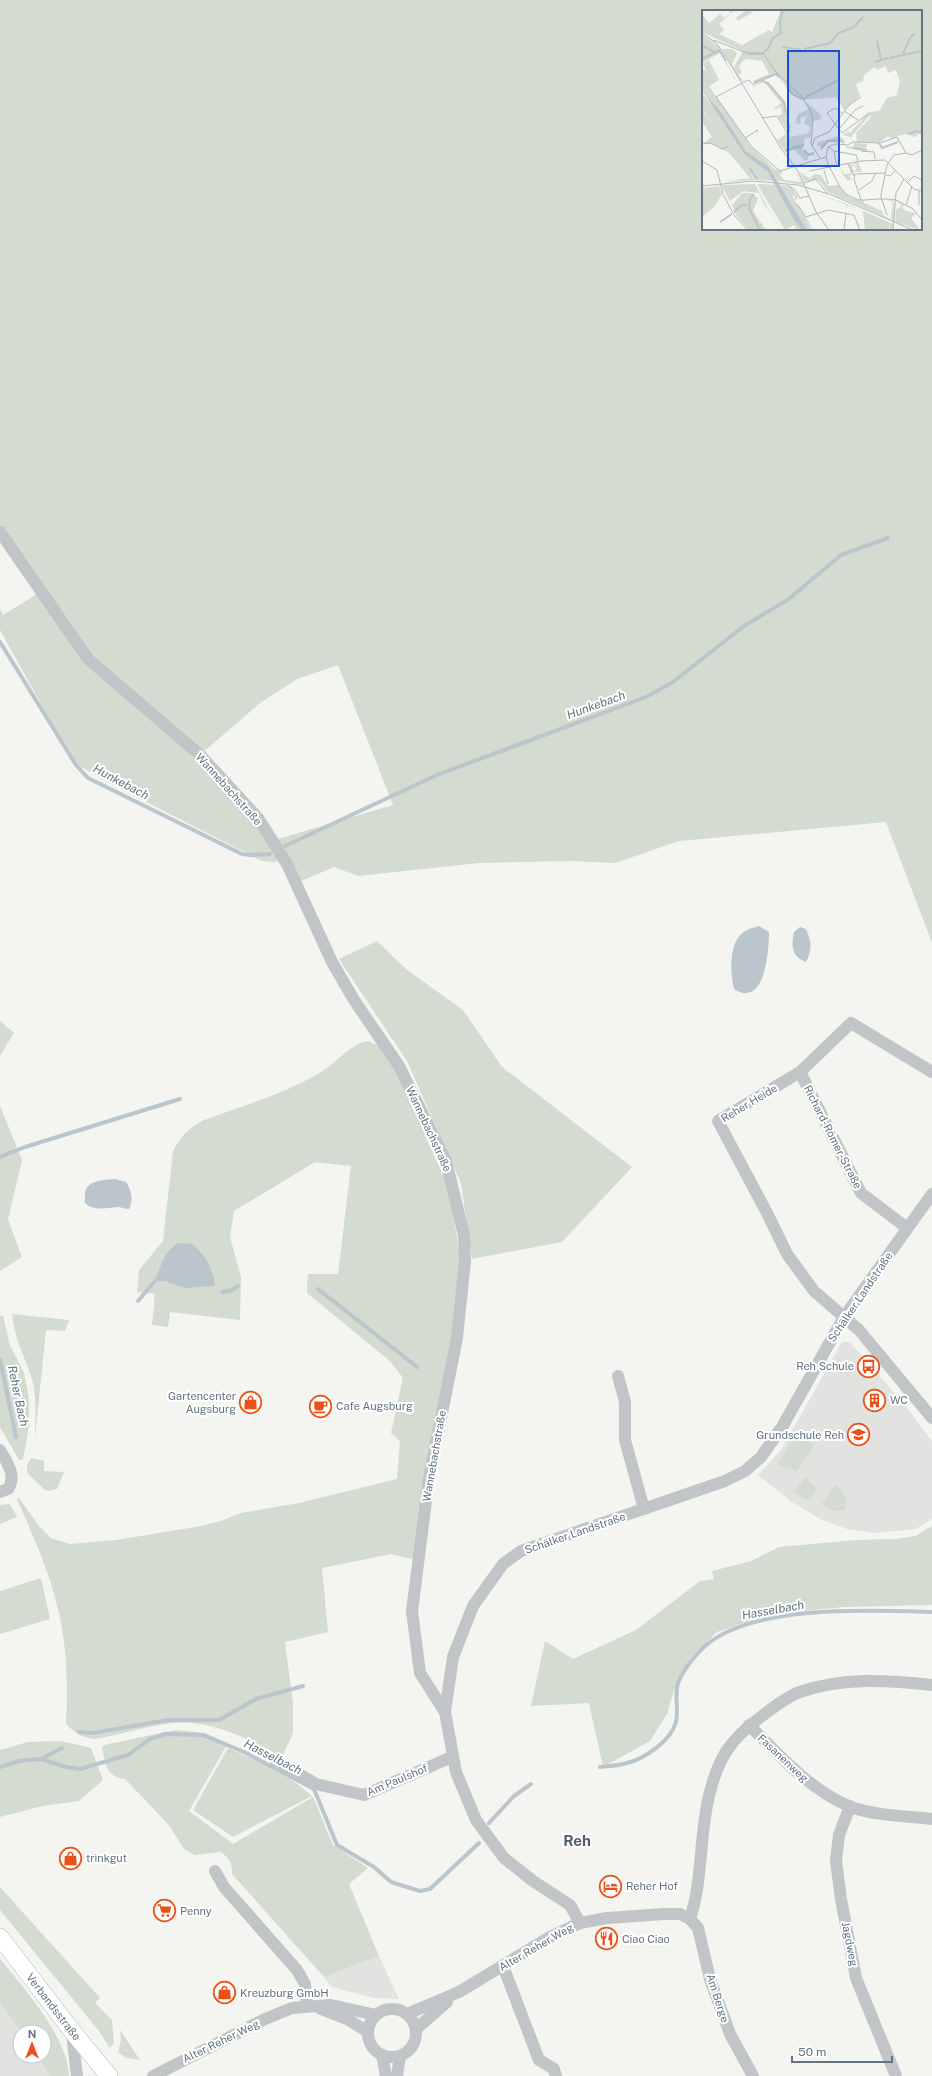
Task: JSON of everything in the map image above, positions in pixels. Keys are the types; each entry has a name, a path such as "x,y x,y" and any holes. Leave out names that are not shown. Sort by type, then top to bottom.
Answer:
{"main road":[{"name":"Verbandsstraße","path":"0,1937 72,2031 109,2076"}],"street":[{"name":"Wannebachstraße","path":"0,532 88,659 200,755 258,818 287,864 332,962 354,1000 399,1066 446,1161 464,1235 465,1261 457,1338 429,1478 412,1611 420,1674 445,1712 452,1757 463,1793 476,1820 504,1858 533,1881 570,1905 580,1923"},
{"name":"Reher Heide","path":"844,1317 814,1291 787,1254 718,1121 800,1072 851,1023 932,1072"},
{"name":"Richard-Römer-Straße","path":"800,1072 861,1193 907,1228"},
{"name":"Schälker Landstraße","path":"445,1712 452,1657 473,1606 503,1564 521,1551 725,1481 745,1471 761,1457 782,1427 844,1317 932,1194"},
{"path":"844,1317 859,1330 930,1411"},
{"path":"618,1376 626,1402 625,1440 644,1509"},
{"path":"0,1450 11,1471 12,1479 8,1489 0,1492"},
{"path":"690,1919 698,1888 703,1829 709,1796 723,1754 736,1736 748,1725 786,1698 817,1687 865,1681 890,1681 932,1685"},
{"name":"Fasanenweg","path":"748,1725 807,1782 850,1806 870,1812 932,1819"},
{"name":"Am Paulshof","path":"276,1761 316,1784 364,1795 452,1757"},
{"name":"Jagdweg","path":"850,1806 838,1835 836,1861 841,1899 856,1978 896,2076"},
{"path":"216,1871 224,1887 297,1970 305,1984 311,2006 349,2020 368,2032"},
{"name":"Alter Reher Weg","path":"153,2076 265,2019 292,2008 331,2005 376,2015 383,2010 391,2009 407,2014 459,1992 550,1937 580,1923 607,1918 664,1914 680,1914 690,1919"},
{"name":"Am Berge","path":"690,1919 698,1928 710,1979 730,2034 753,2076"},
{"path":"503,1966 538,2060 554,2069 556,2076"},
{"name":"Alter Reher Weg","path":"416,2029 459,1992"},
{"path":"376,2015 370,2023 368,2032 369,2041 374,2050 382,2055 391,2057 400,2056 407,2052 413,2045 416,2037 416,2029 407,2014"},
{"path":"72,2031 76,2076"},
{"path":"382,2055 386,2076"},
{"path":"397,2076 400,2056"}],"shaded area":[{"path":"0,0 932,0 932,943 886,822 679,841 615,863 570,861 479,863 358,876 334,867 299,882 278,839 393,805 338,665 297,679 260,703 200,755 85,662 198,759 253,821 281,860 274,862 262,861 107,782 78,765 50,720 0,630 0,609 3,615 37,594 0,538"},
{"path":"759,926 769,932 766,964 759,985 753,991 744,993 734,989 731,966 733,948 741,934 747,930"},
{"path":"800,927 806,929 810,942 810,950 806,962 797,957 793,950 792,942 794,932"},
{"path":"377,941 406,969 463,1010 502,1067 632,1167 562,1242 472,1259 461,1183 407,1061 339,959"},
{"path":"0,1021 14,1033 0,1056"},
{"path":"368,1041 384,1048 396,1069 449,1189 461,1261 454,1338 416,1560 391,1554 322,1568 328,1632 285,1642 293,1704 293,1733 282,1757 243,1737 215,1727 201,1724 172,1723 94,1739 82,1736 66,1724 66,1664 60,1619 44,1564 17,1499 19,1498 39,1526 51,1538 70,1544 116,1540 196,1527 221,1521 241,1513 299,1503 397,1479 400,1441 391,1433 403,1378 390,1361 307,1293 308,1274 338,1274 351,1166 315,1162 234,1211 230,1237 241,1277 240,1320 170,1312 168,1327 152,1325 155,1294 137,1292 139,1270 163,1241 173,1151 185,1134 202,1121 298,1085 327,1068 352,1048 362,1042"},
{"path":"0,1106 22,1160 8,1219 22,1257 0,1271"},
{"path":"115,1179 126,1182 128,1185 132,1199 129,1209 117,1207 93,1208 86,1204 85,1195 88,1186 96,1182"},
{"path":"178,1243 193,1244 198,1249 211,1268 215,1286 185,1288 165,1281 155,1281 166,1255"},
{"path":"12,1314 69,1320 65,1331 46,1330 35,1437 34,1386 17,1339"},
{"path":"0,1316 3,1316 10,1345 24,1373 29,1398 29,1426 23,1460 19,1460 0,1427"},
{"name":"Grundschule Reh","path":"842,1342 850,1342 904,1404 932,1441 932,1519 916,1529 876,1533 847,1529 820,1519 792,1502 758,1475 781,1450"},
{"path":"797,1431 800,1431 803,1438 815,1445 796,1472 790,1467 787,1470 777,1464"},
{"path":"31,1458 44,1461 44,1471 64,1472 57,1489 49,1491 45,1490 27,1473 27,1466"},
{"path":"805,1477 817,1488 813,1496 806,1500 794,1492"},
{"path":"836,1484 845,1496 847,1503 844,1510 832,1511 822,1503"},
{"path":"10,1504 17,1517 0,1524 0,1505"},
{"path":"932,1526 932,1605 844,1607 772,1614 717,1632 691,1657 677,1680 667,1714 650,1741 603,1767 589,1703 531,1706 545,1641 573,1659 636,1630 700,1581 714,1579 712,1571 751,1561 779,1547 856,1540 896,1539 915,1536"},
{"path":"41,1578 50,1619 0,1634 0,1591"},
{"path":"176,1730 205,1733 228,1743 189,1811 233,1844 313,1797 333,1845 368,1868 349,1884 379,1956 324,1977 232,1874 232,1867 227,1857 221,1852 195,1855 184,1849 169,1825 125,1779 114,1776 108,1769 104,1759 102,1747 104,1745"},
{"path":"61,1741 91,1748 103,1780 79,1801 42,1806 0,1817 0,1750 28,1742"},
{"path":"228,1748 262,1763 282,1774 312,1796 233,1837 193,1810"},
{"path":"0,1887 100,1998 95,2003 112,2020 114,2043 110,2048 99,2031 0,1910"},
{"path":"379,1956 399,1999 374,1998 332,1987 324,1977"},
{"path":"0,1959 21,1984 49,2024 15,2024 0,2002"},
{"path":"0,2002 15,2024 12,2024 12,2064 42,2064 50,2076 0,2076"},
{"path":"52,2028 67,2061 69,2076 50,2076 42,2064 52,2064"},
{"path":"120,2030 140,2060 126,2058 118,2052 121,2041"}],"waterway":[{"name":"Hunkebach","path":"285,846 437,775 646,697 673,682 744,626 789,599 841,555 888,538"},
{"name":"Hunkebach","path":"0,642 76,765 88,778 242,854 270,854"},
{"path":"0,1157 25,1147 180,1099"},
{"path":"138,1301 155,1281"},
{"path":"222,1292 230,1291 238,1286"},
{"path":"318,1289 417,1367"},
{"name":"Reher Bach","path":"0,1359 16,1437"},
{"name":"Hasselbach","path":"600,1767 620,1765 641,1758 656,1748 669,1736 676,1722 677,1688 683,1673 693,1658 705,1646 726,1632 752,1623 782,1616 814,1612 932,1612"},
{"path":"79,1732 93,1733 168,1720 219,1720 256,1699 303,1686"},
{"name":"Hasselbach","path":"0,1767 19,1761 41,1759 66,1767 80,1769 128,1755 150,1739 165,1734 203,1735 244,1752 314,1789 337,1845 374,1867 391,1882 420,1891 430,1889 479,1843"},
{"path":"41,1759 62,1748"},
{"name":"Hasselbach","path":"489,1823 514,1796 531,1784"}],"place":[{"name":"Reh Schule","path":"869,1366"},
{"name":"WC","path":"875,1400"},
{"name":"Gartencenter Augsburg","path":"251,1402"},
{"name":"Cafe Augsburg","path":"320,1406"},
{"name":"Grundschule Reh","path":"859,1435"},
{"name":"trinkgut","path":"70,1858"},
{"name":"Reher Hof","path":"611,1886"},
{"name":"Penny","path":"165,1911"},
{"name":"Ciao Ciao","path":"607,1939"},
{"name":"Kreuzburg GmbH","path":"224,1993"}],"district":[{"name":"Reh","path":"577,1840"}]}
